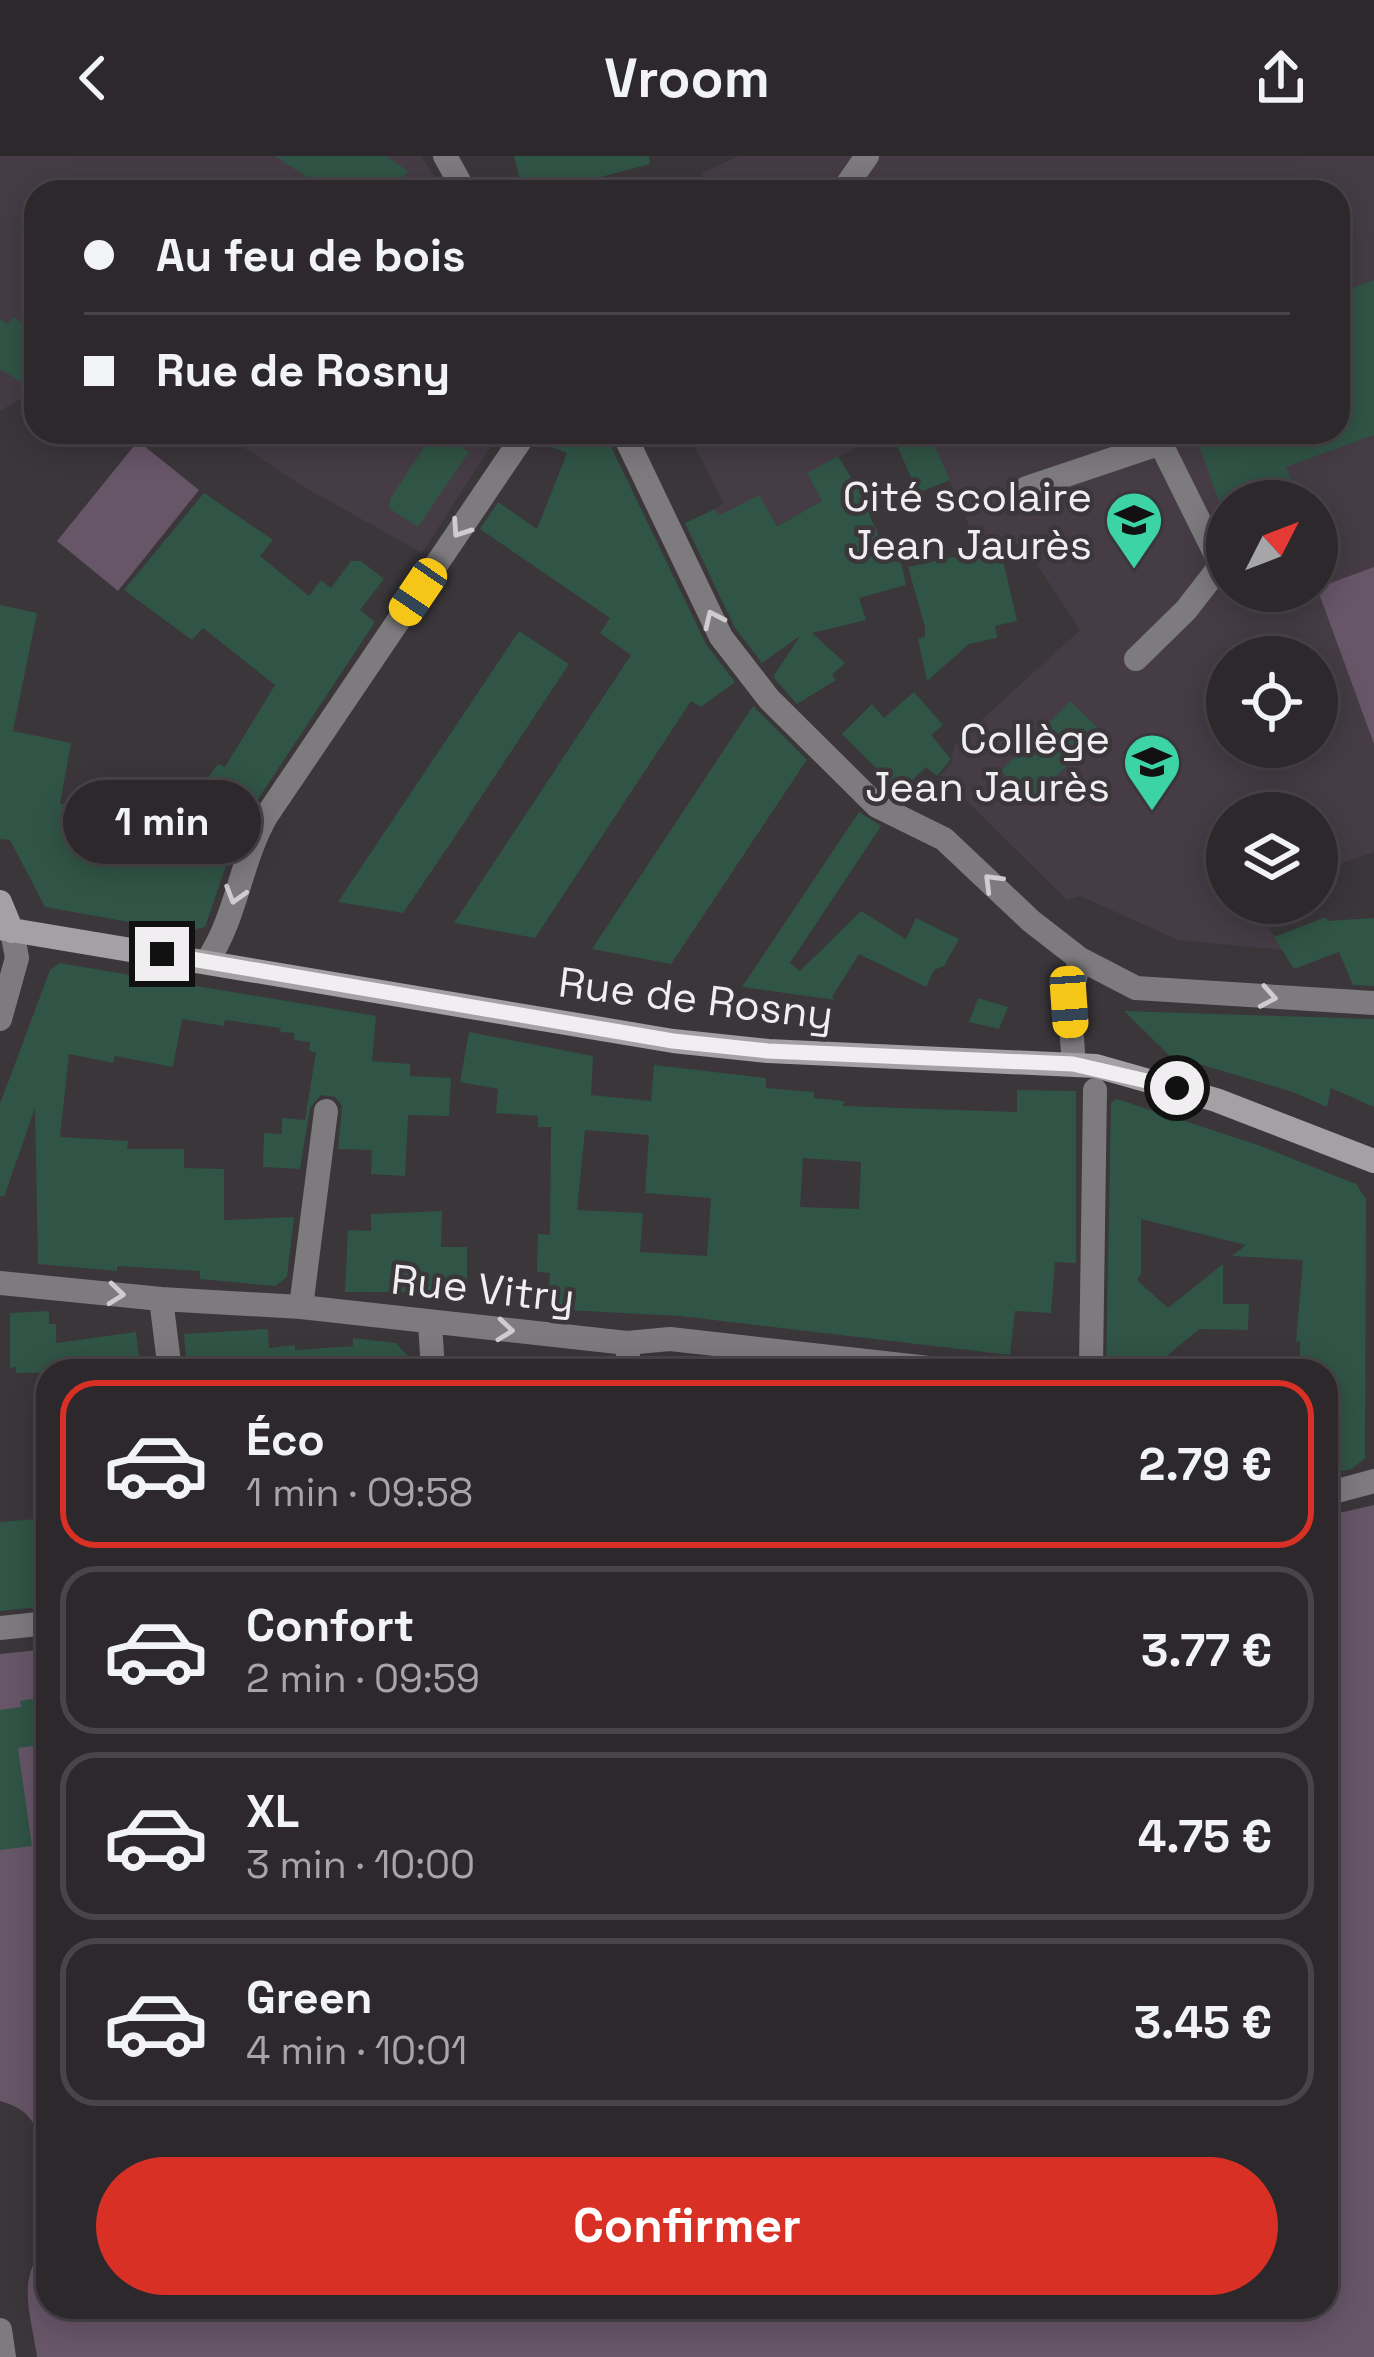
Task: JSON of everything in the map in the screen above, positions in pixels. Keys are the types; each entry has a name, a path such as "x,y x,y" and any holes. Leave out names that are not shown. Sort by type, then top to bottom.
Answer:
{"main road":[{"path":"0,902 6,930"},
{"name":"Rue de Rosny","path":"6,930 673,1041 768,1051 1073,1064 1137,1076 1216,1100 1374,1161"}],"street":[{"path":"208,961 221,940 248,854 267,815 518,444"},
{"path":"629,444 722,637 769,700 877,806 944,839 1031,921 1080,959 1136,988 1374,1004"},
{"path":"1028,488 1141,444"},
{"path":"1136,659 1186,610 1221,565 1159,444"},
{"path":"0,1018 17,958 6,930"},
{"path":"1073,1064 1069,1002 1080,959"},
{"path":"1090,1359 1095,1090"},
{"path":"301,1307 326,1111"},
{"name":"Rue Vitry","path":"0,1283 301,1307 627,1342 670,1339 849,1359"},
{"path":"161,1299 168,1359"},
{"path":"430,1322 432,1359"},
{"path":"627,1342 628,1359"},
{"path":"1338,1491 1374,1481"},
{"path":"0,1628 36,1624"},
{"path":"0,2330 4,2357"}],"shaded area":[{"path":"0,156 421,156 437,180 24,180 24,397 0,411"},
{"name":"Cité scolaire Jean Jaurès","path":"739,156 1374,156 1374,852 1338,865 1338,792 1206,792 1206,924 1266,924 1282,950 1178,940 1080,896 1067,900 940,775 951,764 954,745 1080,630 1023,543 980,551 933,444 1350,444 1350,180 705,180 702,173"},
{"path":"136,444 142,444 199,490 118,591 57,541"},
{"path":"238,444 492,444 422,553"},
{"name":"Cité scolaire Jean Jaurès","path":"693,444 862,444 808,473 822,501 776,526 718,517 715,509 724,503"},
{"path":"1374,567 1374,744 1326,612 1338,612 1338,580"},
{"path":"1374,1505 1374,2357 37,2357 28,2298 36,2261 36,2319 1338,2319 1338,1513"},
{"path":"36,1650 36,2128 23,2112 0,2101 0,1654"}],"building":[{"path":"275,156 386,156 408,171 402,180 311,180"},
{"path":"514,156 649,156 650,164 589,180 520,180"},
{"path":"1374,280 1374,435 1350,444 1350,289"},
{"path":"13,317 24,324 21,382 0,369 0,319 8,324"},
{"path":"426,444 455,444 469,452 418,527 390,509 390,499"},
{"path":"544,444 610,444 706,644 735,682 701,707 691,701 535,938 454,923 631,655 600,633 610,618 480,529 498,502 537,529 567,453"},
{"path":"896,444 934,444 950,480 918,493"},
{"path":"1198,444 1349,444 1286,467 1291,480 1211,480"},
{"path":"838,456 856,486 862,483 874,512 869,514 890,561 901,562 906,585 859,598 866,620 812,633 845,663 832,675 836,680 797,704 773,677 800,636 762,663 735,628 685,523 715,509 718,516 759,495 777,526 822,501 807,473"},
{"path":"204,493 273,540 260,556 309,596 321,580 331,588 351,561 361,561 384,579 360,610 375,622 239,828 205,927 185,932 45,907 10,840 0,839 0,605 37,613 13,731 71,743 60,804 174,823 194,789 198,792 218,764 225,767 275,685 203,628 192,640 124,590"},
{"path":"1000,547 1017,621 995,626 997,638 969,644 927,681 918,639 925,637 925,627 908,567"},
{"path":"519,631 569,664 454,838 403,913 338,902"},
{"path":"914,692 943,725 931,735 951,759 937,776 926,767 895,797 878,784 883,775 842,734 872,704 884,718"},
{"path":"1070,701 1101,731 1032,801 1001,771"},
{"path":"753,706 807,760 671,964 592,949"},
{"path":"859,812 881,826 790,963 800,971 861,911 906,939 916,918 959,939 944,966 934,970 926,987 859,954 832,997 835,1000 742,987"},
{"path":"1374,918 1374,986 1353,985 1339,952 1294,969 1274,937 1308,924"},
{"path":"59,963 376,1016 372,1061 410,1064 410,1076 451,1078 449,1116 408,1115 405,1176 371,1174 372,1150 338,1149 342,1106 335,1097 321,1095 310,1108 300,1169 263,1167 264,1133 282,1134 282,1118 305,1120 316,1052 309,1051 310,1042 294,1040 294,1033 280,1032 281,1028 182,1019 173,1067 115,1056 113,1063 69,1054 60,1137 128,1141 127,1149 184,1149 184,1168 224,1169 224,1220 294,1217 287,1277 275,1286 200,1279 200,1271 38,1264 35,1108 4,1197 0,1196 0,1104 50,970"},
{"path":"978,998 1008,1007 999,1029 969,1022"},
{"path":"1124,1011 1374,1019 1374,1107 1331,1088 1327,1107 1293,1092 1169,1055"},
{"path":"469,1032 593,1056 591,1095 651,1101 654,1065 766,1078 766,1088 814,1092 814,1098 844,1101 843,1106 1017,1112 1017,1090 1076,1091 1076,1263 1055,1262 1051,1313 1015,1311 1010,1355 680,1316 547,1309 550,1273 537,1272 538,1234 550,1235 551,1127 538,1127 538,1116 496,1113 498,1089 460,1082","holes":["585,1130 649,1135 645,1193 711,1198 707,1256 640,1252 643,1213 577,1210","803,1158 861,1162 859,1209 800,1207"]},
{"path":"1117,1099 1258,1145 1356,1184 1366,1199 1365,1458 1352,1469 1338,1472 1338,1359 1300,1359 1300,1341 1296,1342 1303,1260 1232,1256 1246,1245 1141,1219 1137,1280 1168,1308 1223,1264 1223,1304 1249,1304 1248,1330 1199,1329 1163,1359 1106,1359 1111,1103"},
{"path":"442,1211 441,1247 467,1247 467,1293 345,1292 348,1230 371,1231 371,1214"},
{"path":"49,1311 49,1324 56,1324 56,1343 136,1332 139,1359 36,1359 36,1373 16,1373 16,1367 10,1368 10,1313"},
{"path":"268,1329 269,1348 295,1345 295,1350 353,1346 353,1338 396,1343 411,1359 186,1359 184,1334"},
{"path":"36,1519 36,1607 0,1611 0,1522"},
{"path":"36,1698 36,1746 18,1748 32,1846 0,1850 0,1710 21,1707 20,1701"}],"place":[{"name":"Cité scolaire Jean Jaurès","path":"1134,571"},
{"name":"Collège Jean Jaurès","path":"1152,813"}],"route":[{"path":"162,954 673,1041 768,1051 1096,1066 1177,1088"}]}
